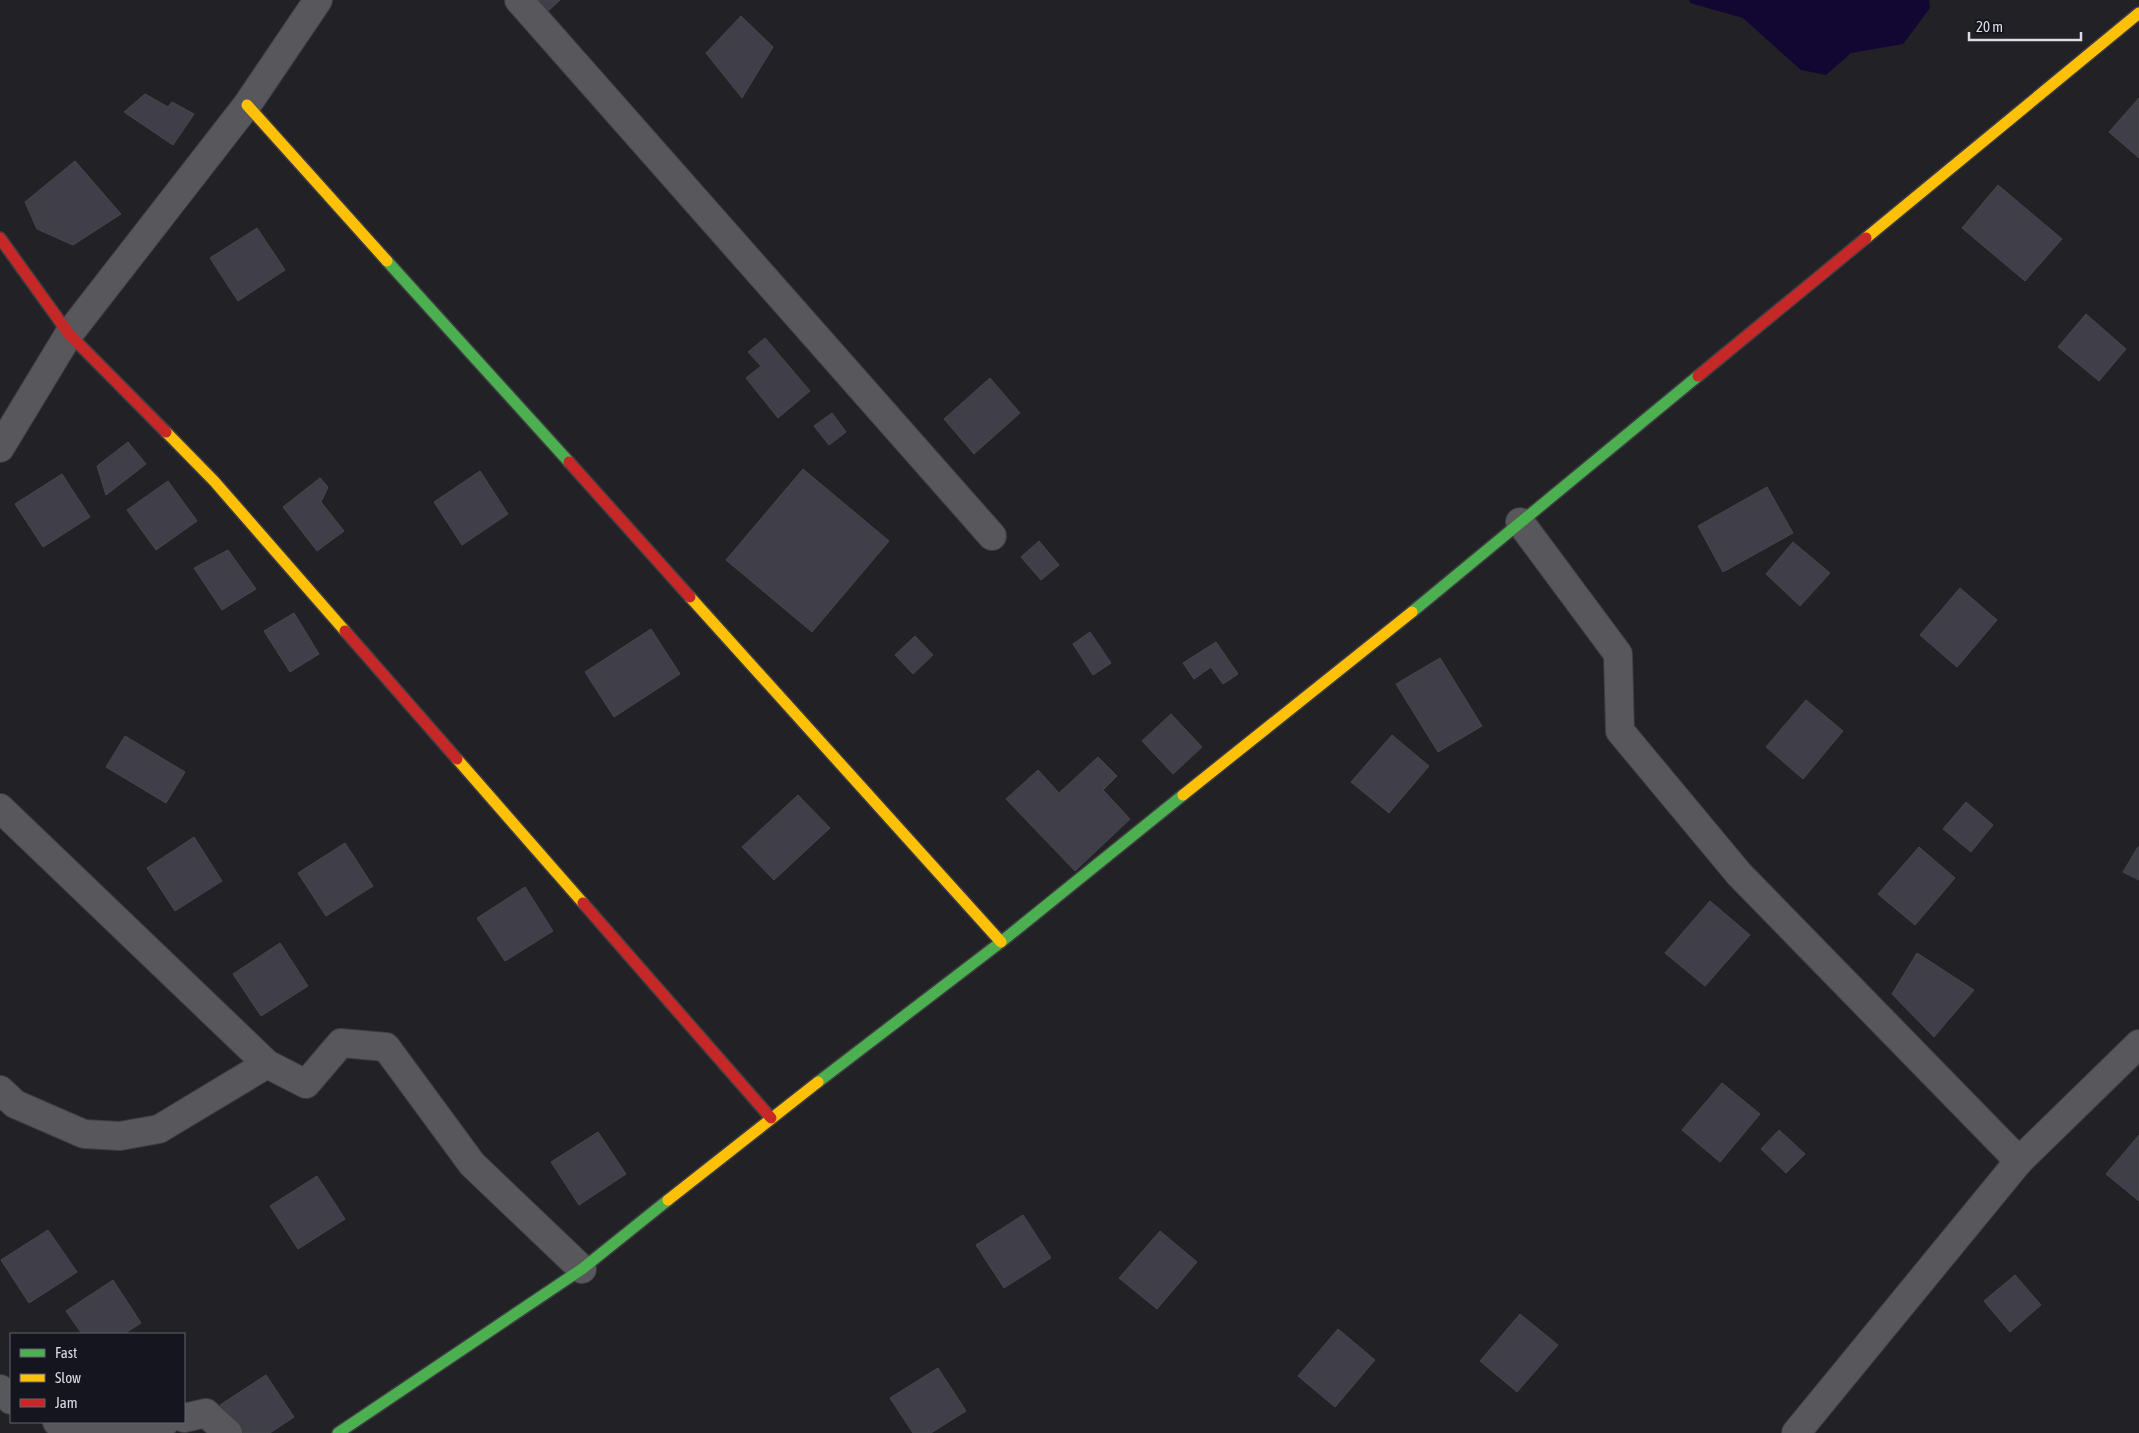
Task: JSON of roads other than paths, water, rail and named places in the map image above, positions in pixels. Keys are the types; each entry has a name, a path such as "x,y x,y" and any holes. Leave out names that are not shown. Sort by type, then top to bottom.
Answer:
{"street":[{"path":"519,0 992,536"},
{"path":"0,448 69,334 246,105 305,5"},
{"path":"338,1433 582,1269 771,1118 1001,942 1520,522 2139,13"},
{"path":"246,105 1001,942"},
{"path":"0,238 69,334 214,481 771,1118"},
{"path":"1520,522 1618,654 1620,732 1738,874 2019,1161"},
{"path":"0,808 267,1064 306,1084 341,1044 386,1047 472,1164 582,1269"},
{"path":"1796,1433 2019,1161 2139,1044"},
{"path":"0,1090 15,1104 84,1134 120,1136 158,1129 267,1064"},
{"path":"0,1389 10,1399"},
{"path":"185,1418 206,1413 228,1433"},
{"path":"61,1423 96,1433"},
{"path":"111,1433 160,1423"}]}
